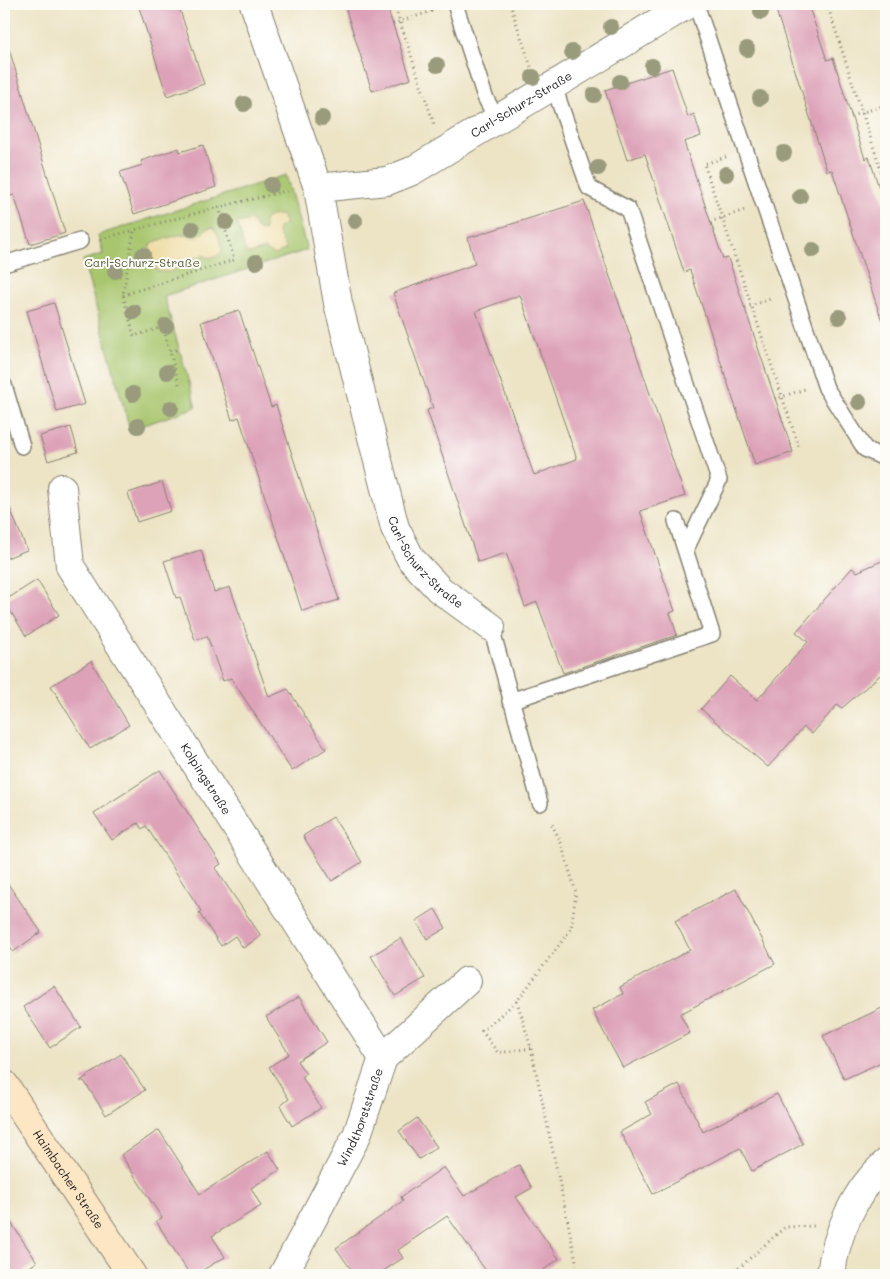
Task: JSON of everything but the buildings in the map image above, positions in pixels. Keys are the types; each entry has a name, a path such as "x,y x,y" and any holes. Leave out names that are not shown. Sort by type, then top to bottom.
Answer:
{"main road":[{"name":"Haimbacher Straße","path":"4,1084 132,1275"}],"street":[{"name":"Carl-Schurz-Straße","path":"254,4 338,303 395,528 411,559 439,589 491,627"},
{"name":"Carl-Schurz-Straße","path":"307,188 370,184 396,178 688,4"},
{"name":"Kolpingstraße","path":"62,488 70,566 383,1058"},
{"name":"Windthorststraße","path":"283,1275 357,1135 383,1058 467,981"},
{"path":"831,1275 843,1228 854,1206 875,1173 886,1163"}],"lane":[{"path":"455,4 485,97 496,118"},
{"path":"696,4 824,382 865,449 886,459"},
{"path":"553,84 589,188 628,209 719,480 686,549"},
{"path":"4,264 80,241"},
{"path":"4,385 22,446"},
{"path":"510,701 712,634 676,521"},
{"path":"491,627 510,701 540,803"}],"path":[{"path":"394,4 435,128"},
{"path":"510,4 531,68"},
{"path":"827,4 886,186"},
{"path":"393,24 436,10"},
{"path":"851,116 886,105"},
{"path":"746,150 704,164 799,447"},
{"path":"99,239 219,207 307,188"},
{"path":"710,222 764,204"},
{"path":"123,295 234,260 219,207"},
{"path":"134,230 123,295 134,336 163,327 179,384"},
{"path":"745,308 793,291"},
{"path":"170,352 179,349"},
{"path":"775,399 824,382"},
{"path":"530,1048 498,1053 482,1031 516,1001 571,928 576,892 560,840 540,803"},
{"path":"516,1001 530,1048 579,1275"},
{"path":"730,1275 785,1227 821,1226"}],"green space":[{"name":"Carl-Schurz-Straße","path":"286,175 307,250 164,296 196,407 130,430 83,260 103,254 98,235"}],"sand":[{"path":"282,215 286,224 278,228 278,231 286,249 275,255 264,249 250,254 246,253 237,223 251,220 258,230 263,231 265,230 264,220 270,216"},
{"path":"212,227 218,235 222,251 217,256 210,258 202,255 170,272 157,271 149,248 153,242 179,235 198,237 206,229"}]}
